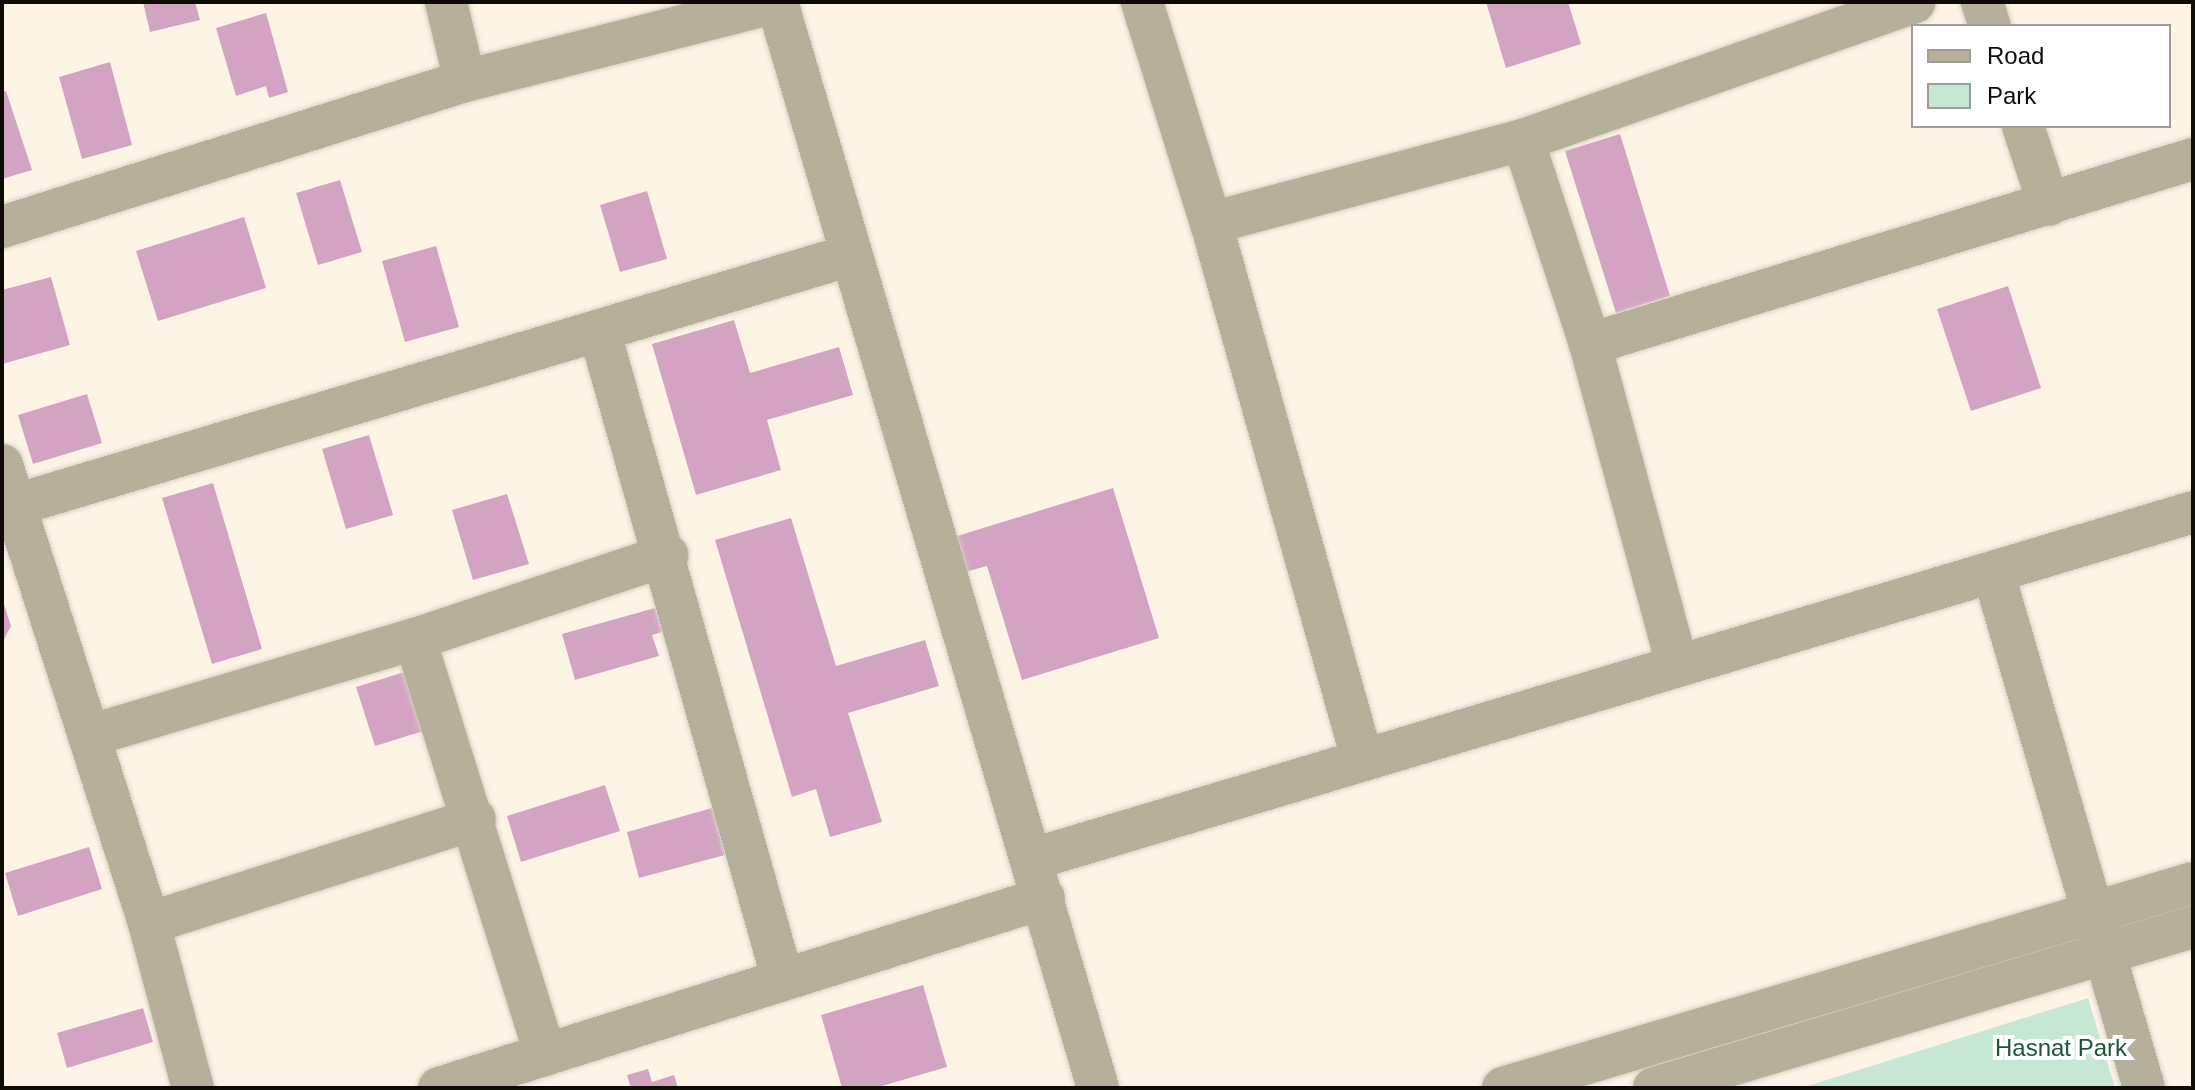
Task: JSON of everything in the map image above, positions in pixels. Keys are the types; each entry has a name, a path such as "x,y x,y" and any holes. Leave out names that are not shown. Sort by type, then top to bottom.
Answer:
{"street":[{"path":"446,2 465,81"},
{"path":"2,227 465,81 777,2 1098,1088"},
{"path":"1142,2 1211,223 1362,758"},
{"path":"1211,223 1523,140 1914,2"},
{"path":"1982,2 1989,24"},
{"path":"2024,128 2049,205"},
{"path":"1523,140 1590,344 1677,664"},
{"path":"1590,344 2193,159"},
{"path":"9,507 600,333 851,255"},
{"path":"600,333 667,555 783,980"},
{"path":"2,465 9,507 89,736 149,923 193,1088"},
{"path":"439,1088 783,980 1038,879 1362,758 1677,664 1994,575 2193,512"},
{"path":"89,736 415,639 667,555"},
{"path":"1994,575 2144,1088"},
{"path":"415,639 475,819 545,1055"},
{"path":"149,923 475,819"},
{"path":"1503,1088 2193,883"},
{"path":"1654,1088 1711,1080 2193,927"}],"green space":[{"name":"Hasnat Park","path":"2088,998 2115,1088 1801,1088"}],"building":[{"path":"143,2 195,2 200,20 150,32"},
{"path":"1486,2 1568,2 1581,44 1506,68"},
{"path":"266,13 288,92 269,98 266,86 236,96 216,28"},
{"path":"110,62 132,145 82,159 59,77"},
{"path":"6,91 32,170 2,179 2,92"},
{"path":"1620,134 1670,296 1616,313 1565,151"},
{"path":"340,180 362,252 318,265 296,193"},
{"path":"647,191 667,259 620,272 600,205"},
{"path":"244,217 266,288 158,321 136,251"},
{"path":"436,246 459,327 405,342 382,261"},
{"path":"51,277 70,345 2,364 2,290"},
{"path":"2008,286 2041,388 1971,411 1937,309"},
{"path":"734,320 750,373 839,347 853,395 767,420 781,470 696,495 652,344"},
{"path":"87,394 102,443 33,464 18,415"},
{"path":"369,435 393,515 346,529 322,449"},
{"path":"213,483 262,649 212,664 162,498"},
{"path":"1113,488 1159,638 1022,680 987,566 965,572 954,537"},
{"path":"507,494 529,564 473,580 452,510"},
{"path":"791,518 836,666 925,640 939,686 848,713 882,822 830,837 816,789 792,797 715,540"},
{"path":"2,598 11,626 2,643"},
{"path":"655,608 662,632 652,635 659,656 575,680 562,634"},
{"path":"411,670 430,729 375,746 356,687"},
{"path":"605,785 620,831 521,862 507,816"},
{"path":"712,808 725,855 639,878 627,832"},
{"path":"89,847 102,889 18,916 5,873"},
{"path":"923,985 947,1067 875,1088 842,1088 821,1015"},
{"path":"143,1008 153,1042 67,1068 57,1033"},
{"path":"648,1069 652,1082 674,1075 678,1088 631,1088 627,1075"}]}
